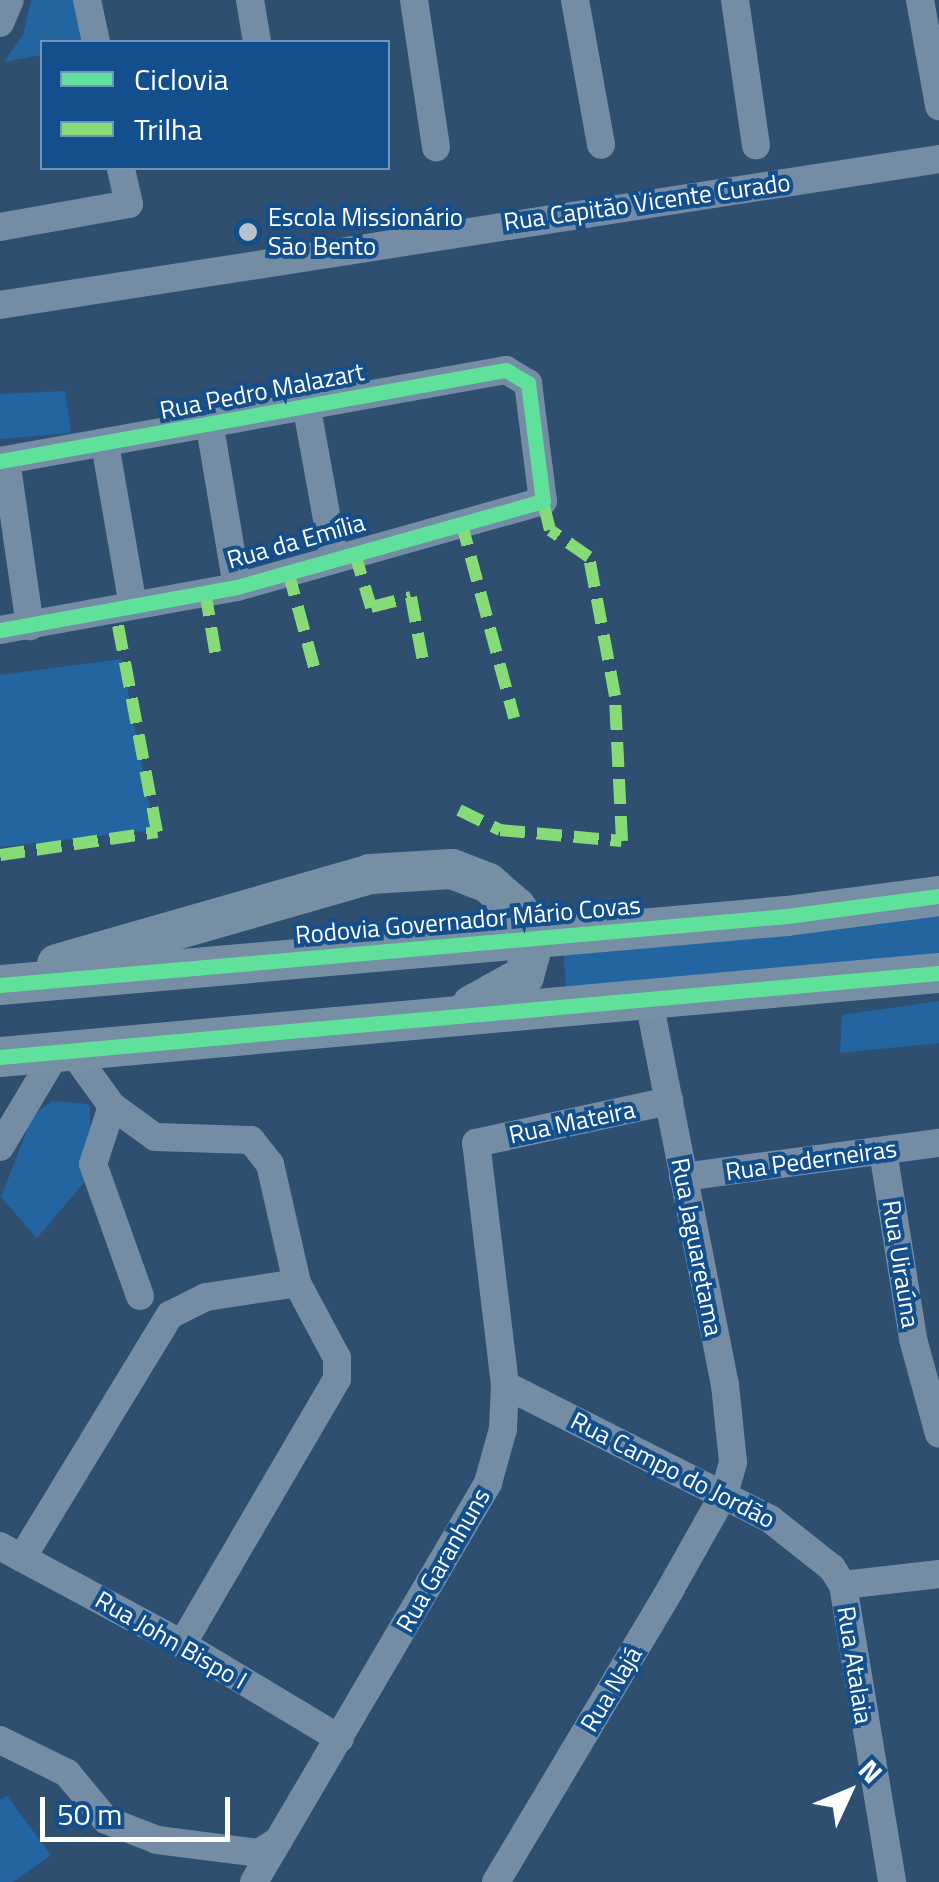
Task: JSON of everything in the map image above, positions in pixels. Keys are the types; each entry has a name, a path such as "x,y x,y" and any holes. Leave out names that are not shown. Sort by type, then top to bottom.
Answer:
{"highway":[{"path":"11,984 107,948 394,870 472,873 548,936 542,972 554,998 566,1007"},
{"name":"Rodovia Governador Mário Covas","path":"11,984 939,896"},
{"path":"428,1018 514,987 548,936"},
{"path":"0,1057 939,973"}],"street":[{"path":"0,23 10,0"},
{"path":"88,0 96,40"},
{"path":"250,0 257,40"},
{"path":"414,0 436,147"},
{"path":"575,0 600,144"},
{"path":"734,0 756,145"},
{"path":"920,0 939,106"},
{"name":"Rua Capitão Vicente Curado","path":"0,305 939,160"},
{"path":"0,227 129,204 121,170"},
{"name":"Rua Pedro Malazart","path":"3,461 210,427 506,370 528,383 544,501"},
{"path":"306,409 334,557"},
{"path":"210,427 237,587"},
{"path":"105,444 132,601"},
{"path":"3,461 30,626"},
{"name":"Rua da Emília","path":"0,630 132,601 237,587 544,501"},
{"name":"Rua Jaguaretama","path":"649,1000 725,1385 732,1462 724,1494"},
{"path":"0,1148 64,1052 112,1106 155,1137 252,1140 270,1164 297,1283 331,1344 337,1379 182,1644"},
{"name":"Rua Mateira","path":"476,1143 668,1100"},
{"path":"112,1106 93,1164 140,1296"},
{"name":"Rua Pederneiras","path":"683,1177 939,1142"},
{"name":"Rua Garanhuns","path":"254,1882 488,1483 503,1429 504,1385 476,1143"},
{"name":"Rua Uiraúna","path":"883,1151 913,1340 939,1434"},
{"path":"11,1552 170,1315 206,1297 297,1283"},
{"name":"Rua Campo do Jordão","path":"504,1385 724,1494 798,1536 838,1576"},
{"name":"Rua Najá","path":"496,1882 724,1494"},
{"name":"Rua John Bispo I","path":"11,1552 182,1644 340,1739"},
{"path":"838,1576 939,1574"},
{"name":"Rua Atalaia","path":"838,1576 892,1882"},
{"path":"0,1740 67,1773 106,1820 157,1840 259,1853 280,1840"}],"shaded area":[{"path":"31,0 80,0 87,40 40,40 40,55 4,62 23,35"},
{"path":"65,391 71,433 0,439 0,394"},
{"path":"122,659 154,830 0,847 0,675"},
{"path":"939,908 939,961 567,994 562,943"},
{"path":"939,1001 939,1043 840,1053 842,1015"},
{"path":"52,1101 89,1104 94,1171 37,1238 1,1197 33,1115"},
{"path":"7,1796 51,1855 13,1882 0,1882 0,1800"}],"marked path":[{"path":"459,810 500,830 622,841 615,696 589,557 550,530 543,501"},
{"path":"461,521 514,718"},
{"path":"354,551 371,607 411,597 423,661"},
{"path":"288,571 316,674"},
{"path":"205,591 216,657"},
{"path":"0,855 157,832 114,605"}],"cycle path":[{"path":"0,461 506,370 528,383 543,501 237,587 0,630"},
{"path":"0,985 787,916 939,896"},
{"path":"0,1057 939,973"}],"place":[{"name":"Escola Missionário São Bento","path":"248,232"}]}
